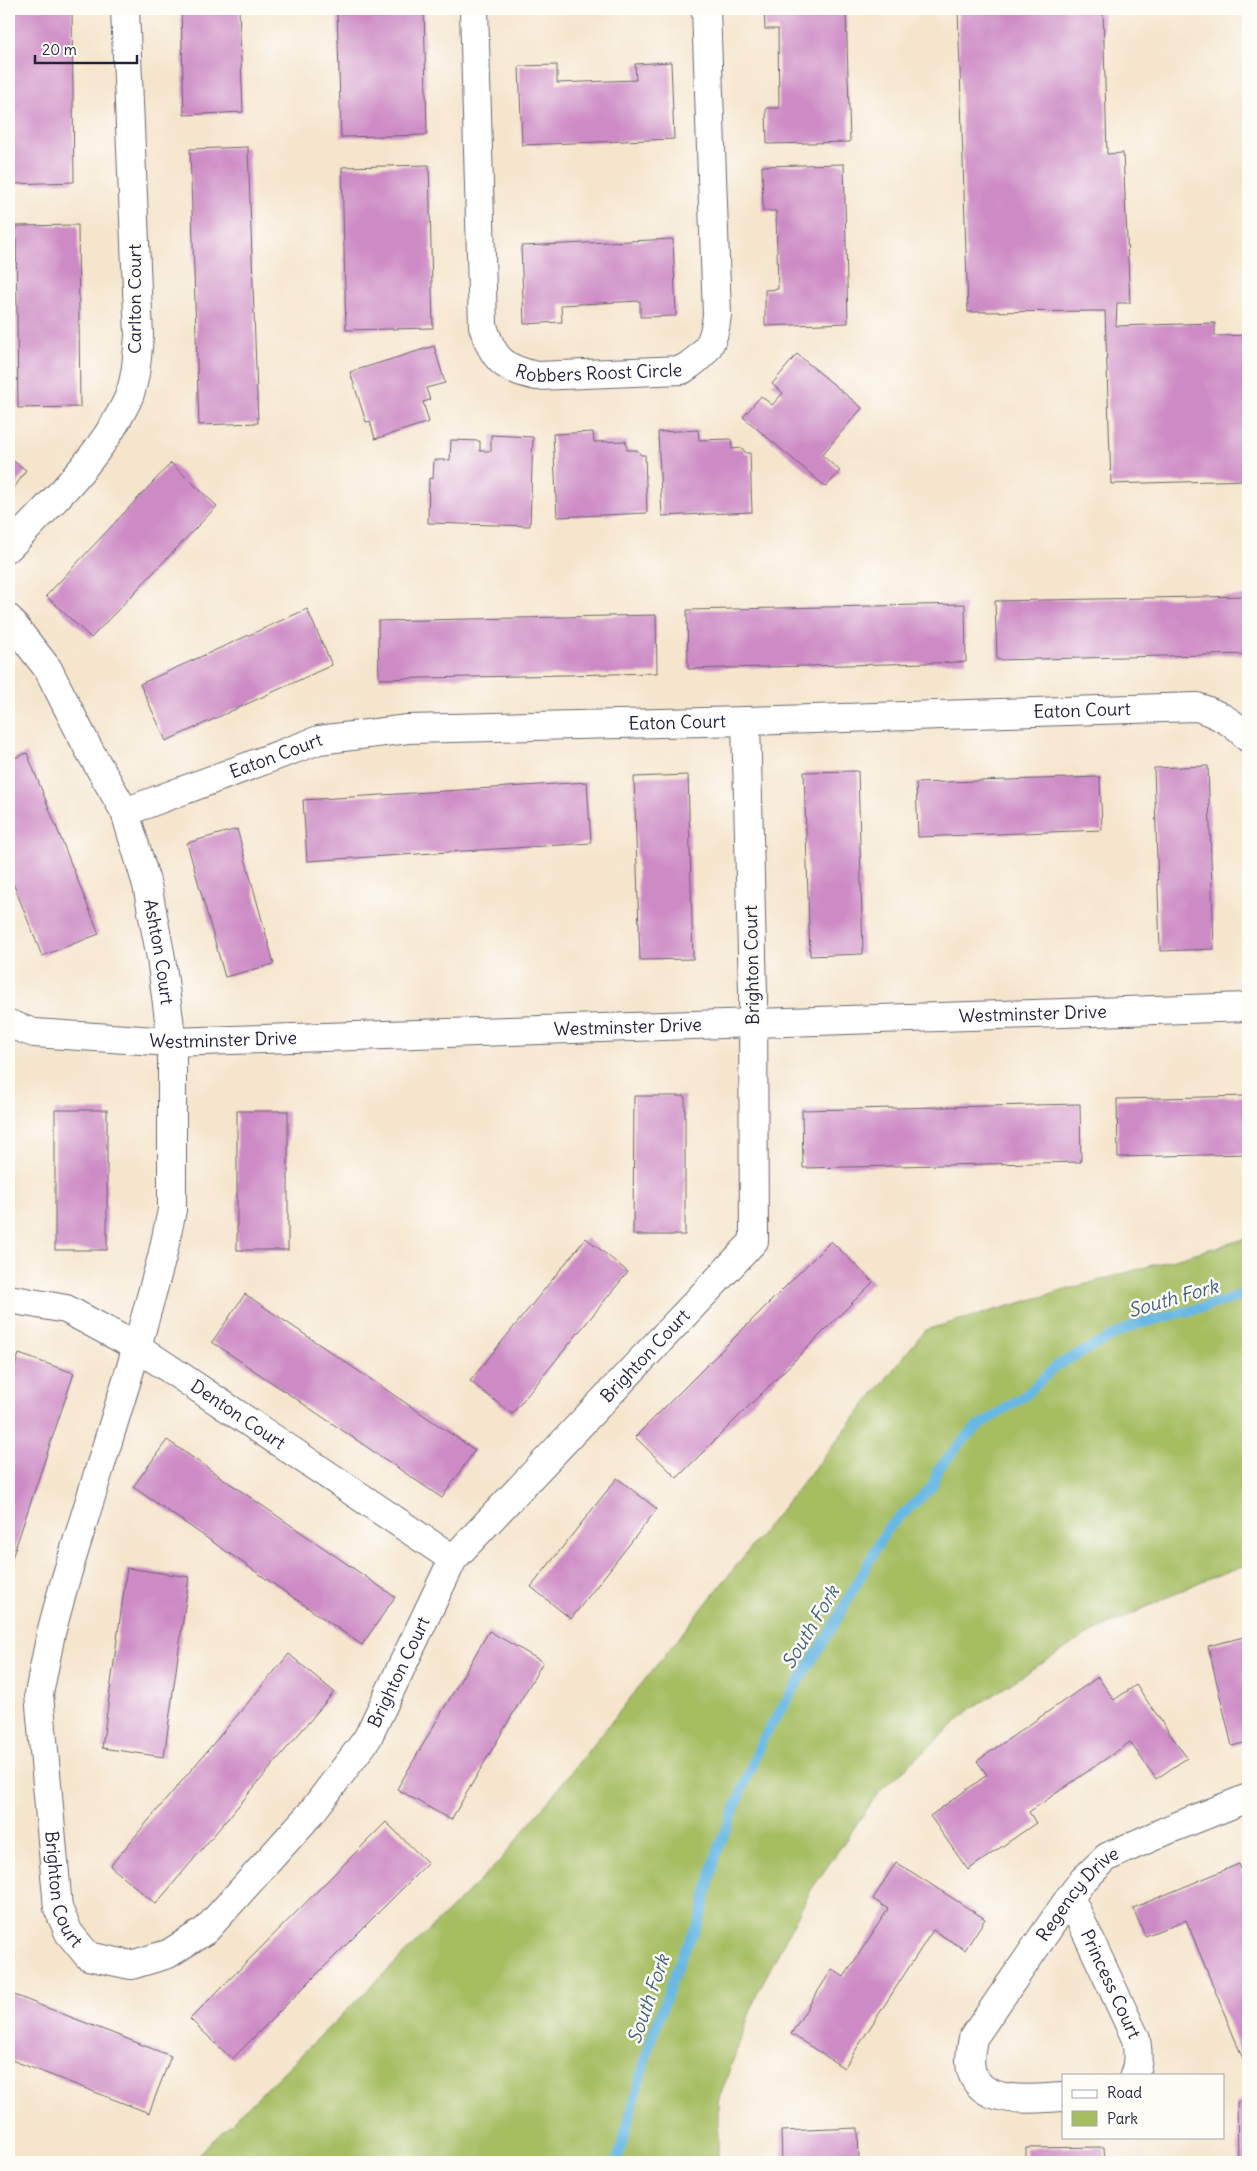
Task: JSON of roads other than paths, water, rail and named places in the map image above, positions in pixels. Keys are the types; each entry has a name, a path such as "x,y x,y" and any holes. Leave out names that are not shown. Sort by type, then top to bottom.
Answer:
{"street":[{"name":"Carlton Court","path":"9,546 68,487 103,439 128,400 135,370 139,336 125,9"},
{"name":"Robbers Roost Circle","path":"474,9 483,326 489,347 499,360 517,372 537,376 682,370 698,360 715,335 717,315 706,9"},
{"name":"Ashton Court","path":"9,619 48,669 88,748 125,812 147,885 161,958 172,1042 172,1210 162,1256 137,1347"},
{"name":"Eaton Court","path":"125,812 319,740 408,729 746,722 1197,707 1220,715 1244,733"},
{"name":"Brighton Court","path":"137,1347 50,1633 39,1694 58,1908 69,1933 88,1956 131,1964 168,1954 206,1930 263,1869 311,1813 367,1739 453,1559 754,1241 753,1022 746,722"},
{"name":"Westminster Drive","path":"9,1024 34,1032 172,1042 1248,1007"},
{"name":"Denton Court","path":"9,1299 66,1309 137,1347 453,1559"},
{"name":"Regency Drive","path":"1062,2097 1015,2099 997,2096 984,2088 972,2074 970,2059 973,2038 1070,1897 1083,1880 1107,1857 1170,1829 1248,1798"},
{"name":"Princess Court","path":"1070,1897 1136,2039 1138,2055 1134,2074"}],"waterway":[{"name":"South Fork","path":"617,2162 649,2046 681,1957 700,1920 716,1855 762,1740 831,1630 887,1529 932,1487 938,1469 972,1431 1027,1394 1056,1366 1132,1326 1226,1301 1248,1292"}]}
